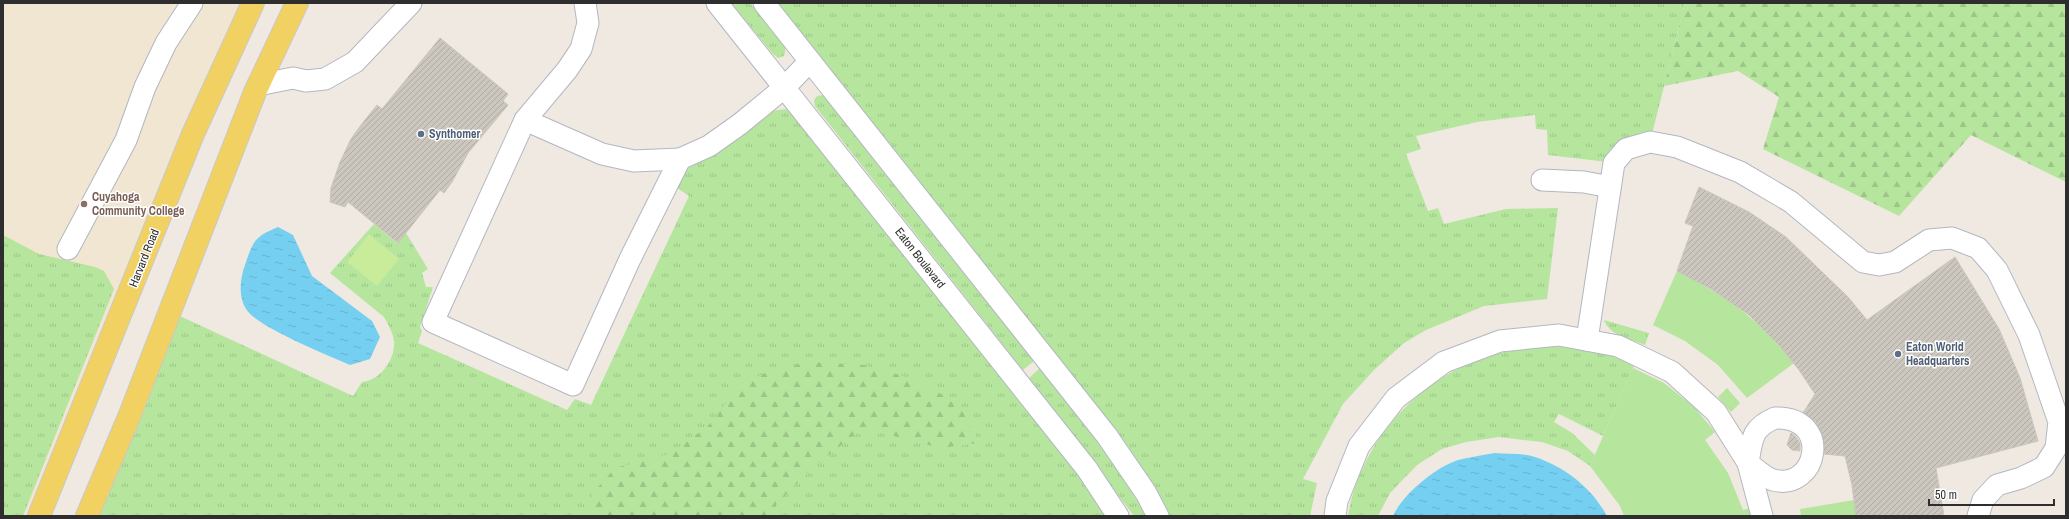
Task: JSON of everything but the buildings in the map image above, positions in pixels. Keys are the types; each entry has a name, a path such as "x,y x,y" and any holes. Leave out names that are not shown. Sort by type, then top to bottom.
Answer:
{"main road":[{"name":"Harvard Road","path":"39,516 194,134 253,3"},
{"path":"87,516 129,417 258,85 297,3"}],"street":[{"path":"68,249 126,140 145,87 166,43 192,3"},
{"path":"258,85 293,78 306,81 325,79 355,62 411,3"},
{"path":"585,3 588,23 581,49 567,70 525,120 433,322 573,385 611,300 680,159"},
{"name":"Eaton Boulevard","path":"717,3 1087,469 1118,516"},
{"path":"764,3 1107,436 1146,493 1158,516"},
{"path":"274,53 293,78"},
{"path":"525,120 602,154 634,161 680,159 708,146 740,124 785,87 810,61"},
{"path":"1587,340 1614,163 1626,149 1650,142 1677,147 1740,172 1791,202 1863,262 1879,265 1895,262 1930,240 1952,238 1978,248 1997,270 2029,335 2059,422 2056,448 2044,467 2021,478 1997,486 1983,500 1978,516"},
{"path":"1542,180 1584,182 1610,187"},
{"path":"1335,516 1337,501 1359,446 1396,398 1444,362 1500,341 1559,335 1618,346 1672,372 1716,412 1748,463 1762,516"}],"shaded area":[{"name":"Cuyahoga Community College","path":"3,3 253,3 39,516 3,516"}],"green space":[{"path":"731,3 750,3 786,46 784,56 778,58 773,54"},
{"path":"764,3 1685,3 1650,142 1608,162 1548,155 1547,130 1536,129 1535,115 1477,122 1416,136 1421,149 1406,154 1428,211 1438,208 1444,224 1506,209 1558,208 1547,299 1484,306 1426,330 1404,343 1374,370 1343,404 1303,479 1317,483 1310,516 1158,516"},
{"path":"1685,3 2066,3 2066,182 1971,135 1899,216 1763,149 1779,97 1738,71 1664,86"},
{"path":"823,95 827,98 1034,361 1023,370 815,106 814,100 817,96"},
{"path":"786,109 797,118 1118,516 87,516 169,311 353,396 362,382 375,378 386,368 390,362 394,348 394,341 384,317 330,273 374,224 397,243 406,233 428,269 422,273 426,287 433,287 420,327 422,331 418,343 567,410 575,399 591,405 689,196 677,188 677,181 688,168 716,154 771,111"},
{"path":"369,234 399,259 377,286 347,262"},
{"path":"3,235 39,254 95,267 104,271 114,289 23,516 3,516"},
{"path":"1677,271 1727,300 1755,321 1781,347 1794,363 1747,398 1718,365 1685,341 1653,325"},
{"path":"1604,320 1649,333 1645,345 1627,339 1611,330"},
{"path":"1534,347 1564,347 1598,351 1635,364 1603,436 1559,414 1554,422 1572,433 1595,455 1590,466 1568,451 1542,442 1499,437 1466,442 1442,449 1417,465 1390,493 1378,516 1348,516 1354,490 1364,465 1377,442 1393,420 1412,401 1433,384 1456,370 1480,359 1500,353"},
{"path":"812,362 864,365 903,376 958,402 979,443 940,448 864,428 814,466 765,516 590,516 592,494 615,468 669,454 707,427 739,387 772,369"},
{"path":"1040,368 1122,477 1146,516 1134,516 1029,378"},
{"path":"1633,368 1664,383 1694,407 1715,432 1705,440 1728,473 1743,510 1751,508 1752,516 1624,516 1620,506 1590,466"},
{"path":"1727,388 1740,403 1731,412 1718,397"},
{"path":"1854,500 1856,516 1801,516 1800,509"}],"water":[{"path":"278,227 293,235 312,276 372,321 380,337 370,359 350,365 310,348 278,332 264,324 246,309 242,299 241,282 243,270 250,250 259,237"},
{"path":"1495,453 1520,454 1535,457 1557,466 1577,480 1594,496 1607,516 1393,516 1412,490 1430,475 1458,460"}],"place":[{"name":"Synthomer","path":"421,134"},
{"name":"Cuyahoga Community College","path":"84,204"},
{"name":"Eaton World Headquarters","path":"1898,354"}]}
